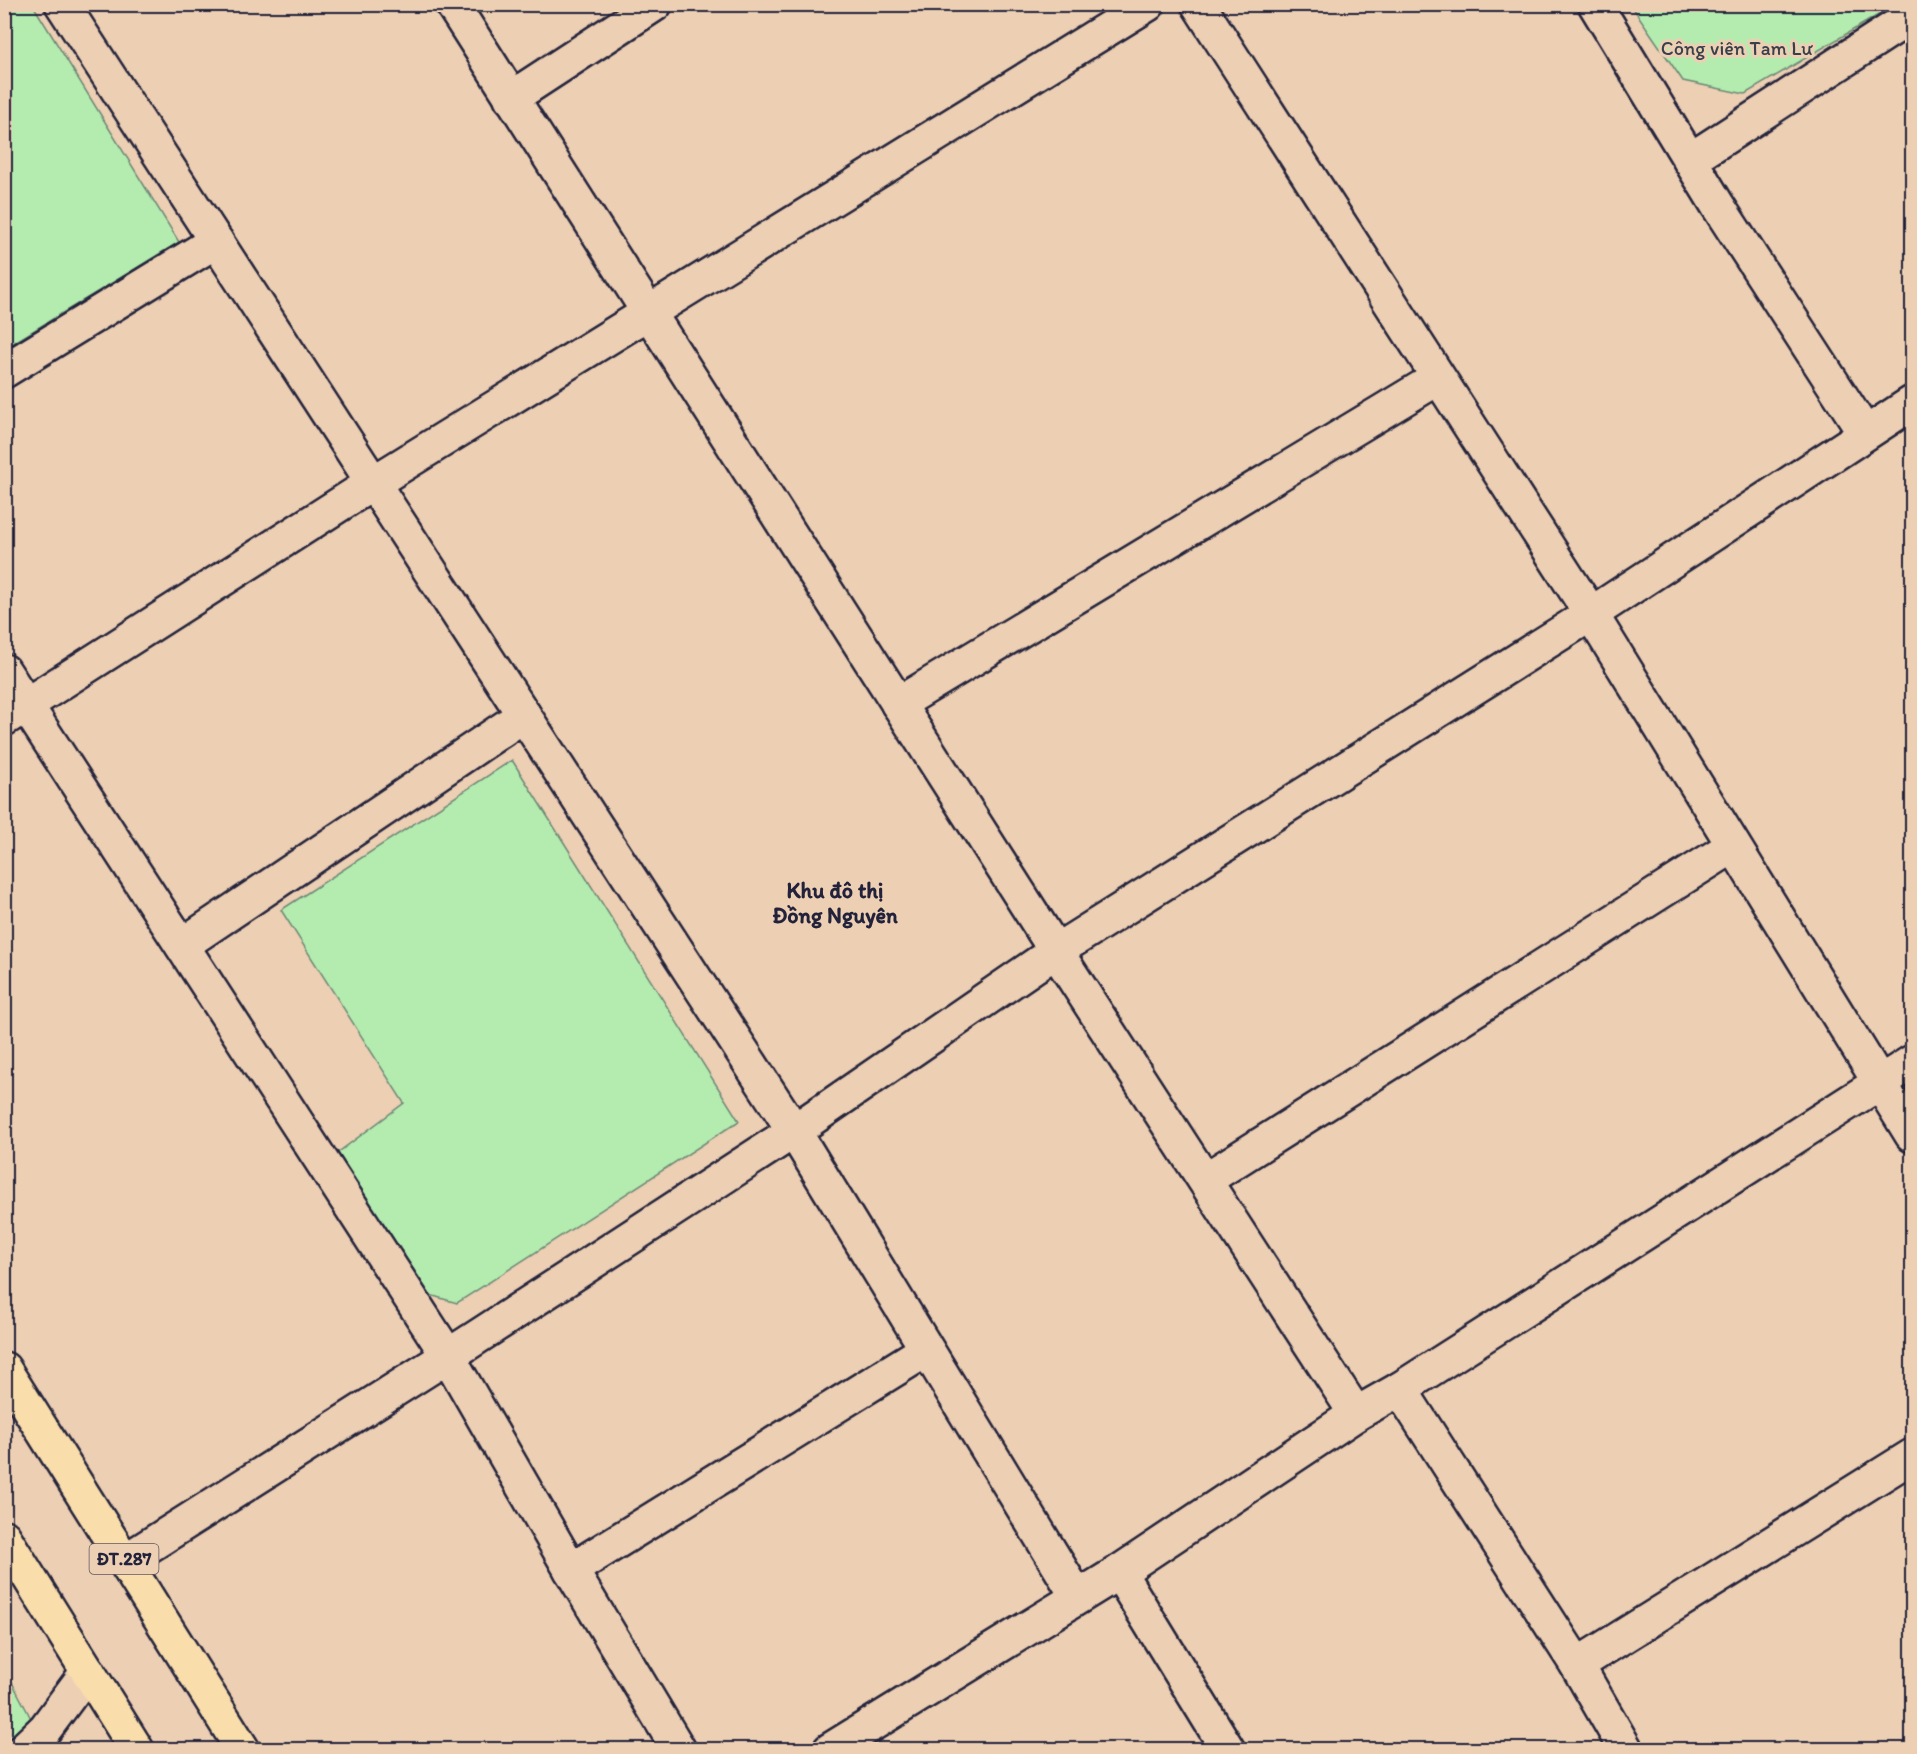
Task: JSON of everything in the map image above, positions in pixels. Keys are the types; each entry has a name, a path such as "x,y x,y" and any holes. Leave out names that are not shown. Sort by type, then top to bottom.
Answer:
{"main road":[{"name":"ĐT.287","path":"4,1369 243,1749"},
{"path":"4,1537 137,1749"}],"street":[{"path":"63,4 794,1131 1077,1596"},
{"path":"452,4 1056,951 1356,1414"},
{"path":"511,98 655,4"},
{"path":"16,712 373,483 1148,4"},
{"path":"1198,4 1591,614 1912,1135"},
{"path":"1595,4 1690,160 1865,433"},
{"path":"1690,160 1912,16"},
{"path":"4,371 216,241"},
{"path":"898,704 1438,378"},
{"path":"125,1561 448,1356 794,1131 1056,951 1591,614 1912,403"},
{"path":"4,671 16,712 182,945 448,1356 571,1570 679,1749"},
{"path":"182,945 524,715"},
{"path":"1205,1180 1733,846"},
{"path":"830,1749 1119,1572 1356,1414 1400,1389 1912,1062"},
{"path":"571,1570 926,1350"},
{"path":"1400,1389 1577,1665 1626,1749"},
{"path":"1577,1665 1912,1456"},
{"path":"1119,1572 1228,1749"},
{"path":"23,1749 45,1729 88,1671"}],"green space":[{"path":"5,4 33,5 179,242 5,348"},
{"name":"Công viên Tam Lư","path":"1631,5 1895,5 1745,94 1683,81"},
{"path":"512,760 739,1121 457,1303 420,1292 328,1160 404,1103 281,910"},
{"path":"5,1669 47,1749 5,1749"}],"district":[{"name":"Khu đô thị Đồng Nguyên","path":"835,902"}]}
